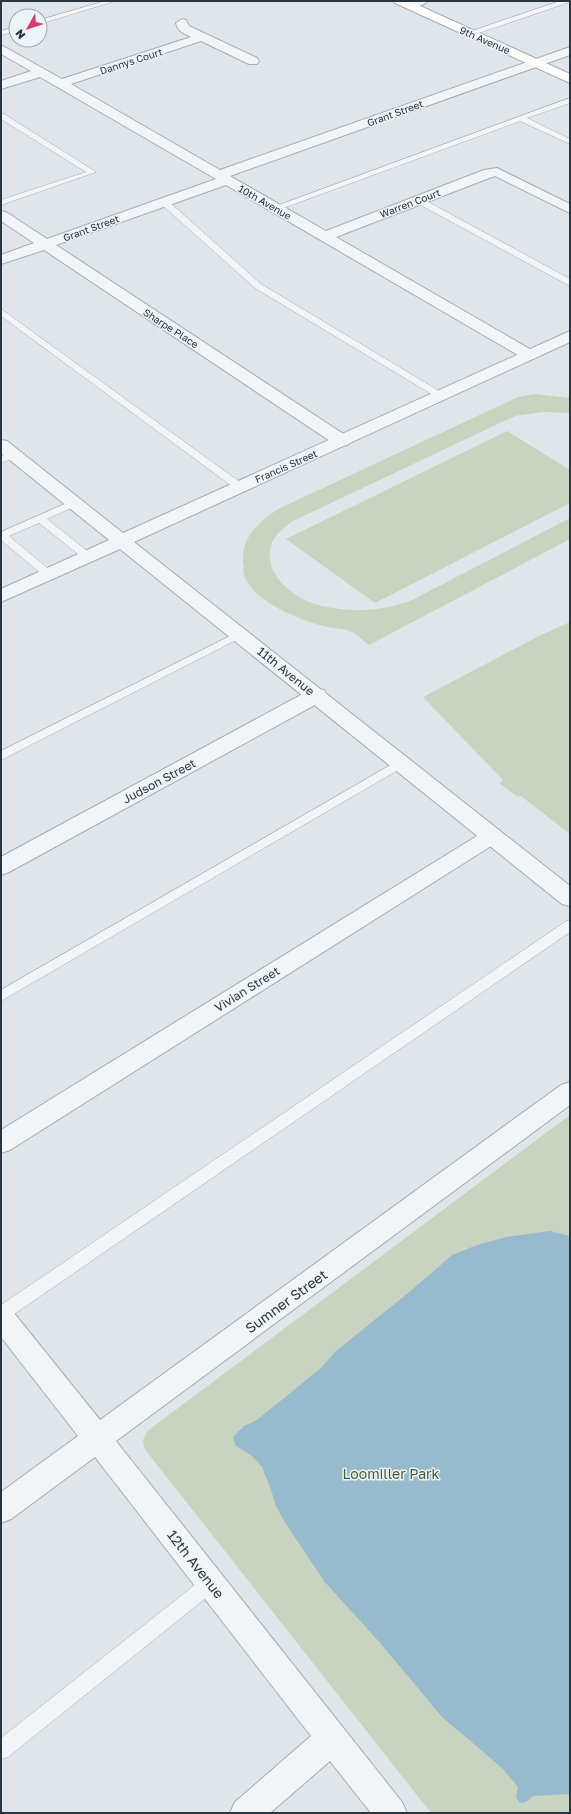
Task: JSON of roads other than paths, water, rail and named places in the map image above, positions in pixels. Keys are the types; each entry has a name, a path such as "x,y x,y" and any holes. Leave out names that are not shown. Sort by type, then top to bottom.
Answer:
{"main road":[{"name":"9th Avenue","path":"404,3 570,79"}],"street":[{"path":"404,3 422,1"},
{"path":"182,23 183,28 253,61"},
{"name":"Dannys Court","path":"60,84 202,37"},
{"name":"10th Avenue","path":"1,49 529,355"},
{"name":"Grant Street","path":"1,260 164,202 223,178 570,51"},
{"path":"1,85 41,72"},
{"name":"Warren Court","path":"324,237 488,173 497,172 570,209"},
{"name":"Sharpe Place","path":"1,215 342,441"},
{"name":"Francis Street","path":"2,594 342,441 570,336"},
{"name":"11th Avenue","path":"5,453 74,503 121,540 570,898"},
{"name":"Judson Street","path":"1,866 317,695"},
{"name":"Vivian Street","path":"1,1143 492,836"},
{"name":"Sumner Street","path":"1,1509 570,1092"},
{"name":"12th Avenue","path":"1,1315 391,1813"},
{"path":"246,1813 332,1738"}],"lane":[{"path":"48,20 112,1"},
{"path":"470,33 567,1"},
{"path":"274,208 570,100"},
{"path":"1,116 92,172 1,203"},
{"path":"520,118 570,142"},
{"path":"418,200 570,283"},
{"path":"164,202 258,286 441,396"},
{"path":"1,312 240,487"},
{"path":"48,574 2,536 74,503"},
{"path":"40,518 87,556"},
{"path":"1,756 240,634"},
{"path":"1,996 401,763"},
{"path":"1,1315 570,925"},
{"path":"1,1750 211,1583"}],"water":[{"name":"Loomiller Park","path":"550,1231 570,1236 570,1794 533,1796 526,1802 520,1803 516,1797 518,1787 502,1768 442,1717 381,1644 324,1581 286,1524 276,1506 262,1467 252,1456 236,1446 233,1437 244,1426 257,1420 321,1368 336,1351 413,1289 452,1255 477,1245 506,1237"}]}
